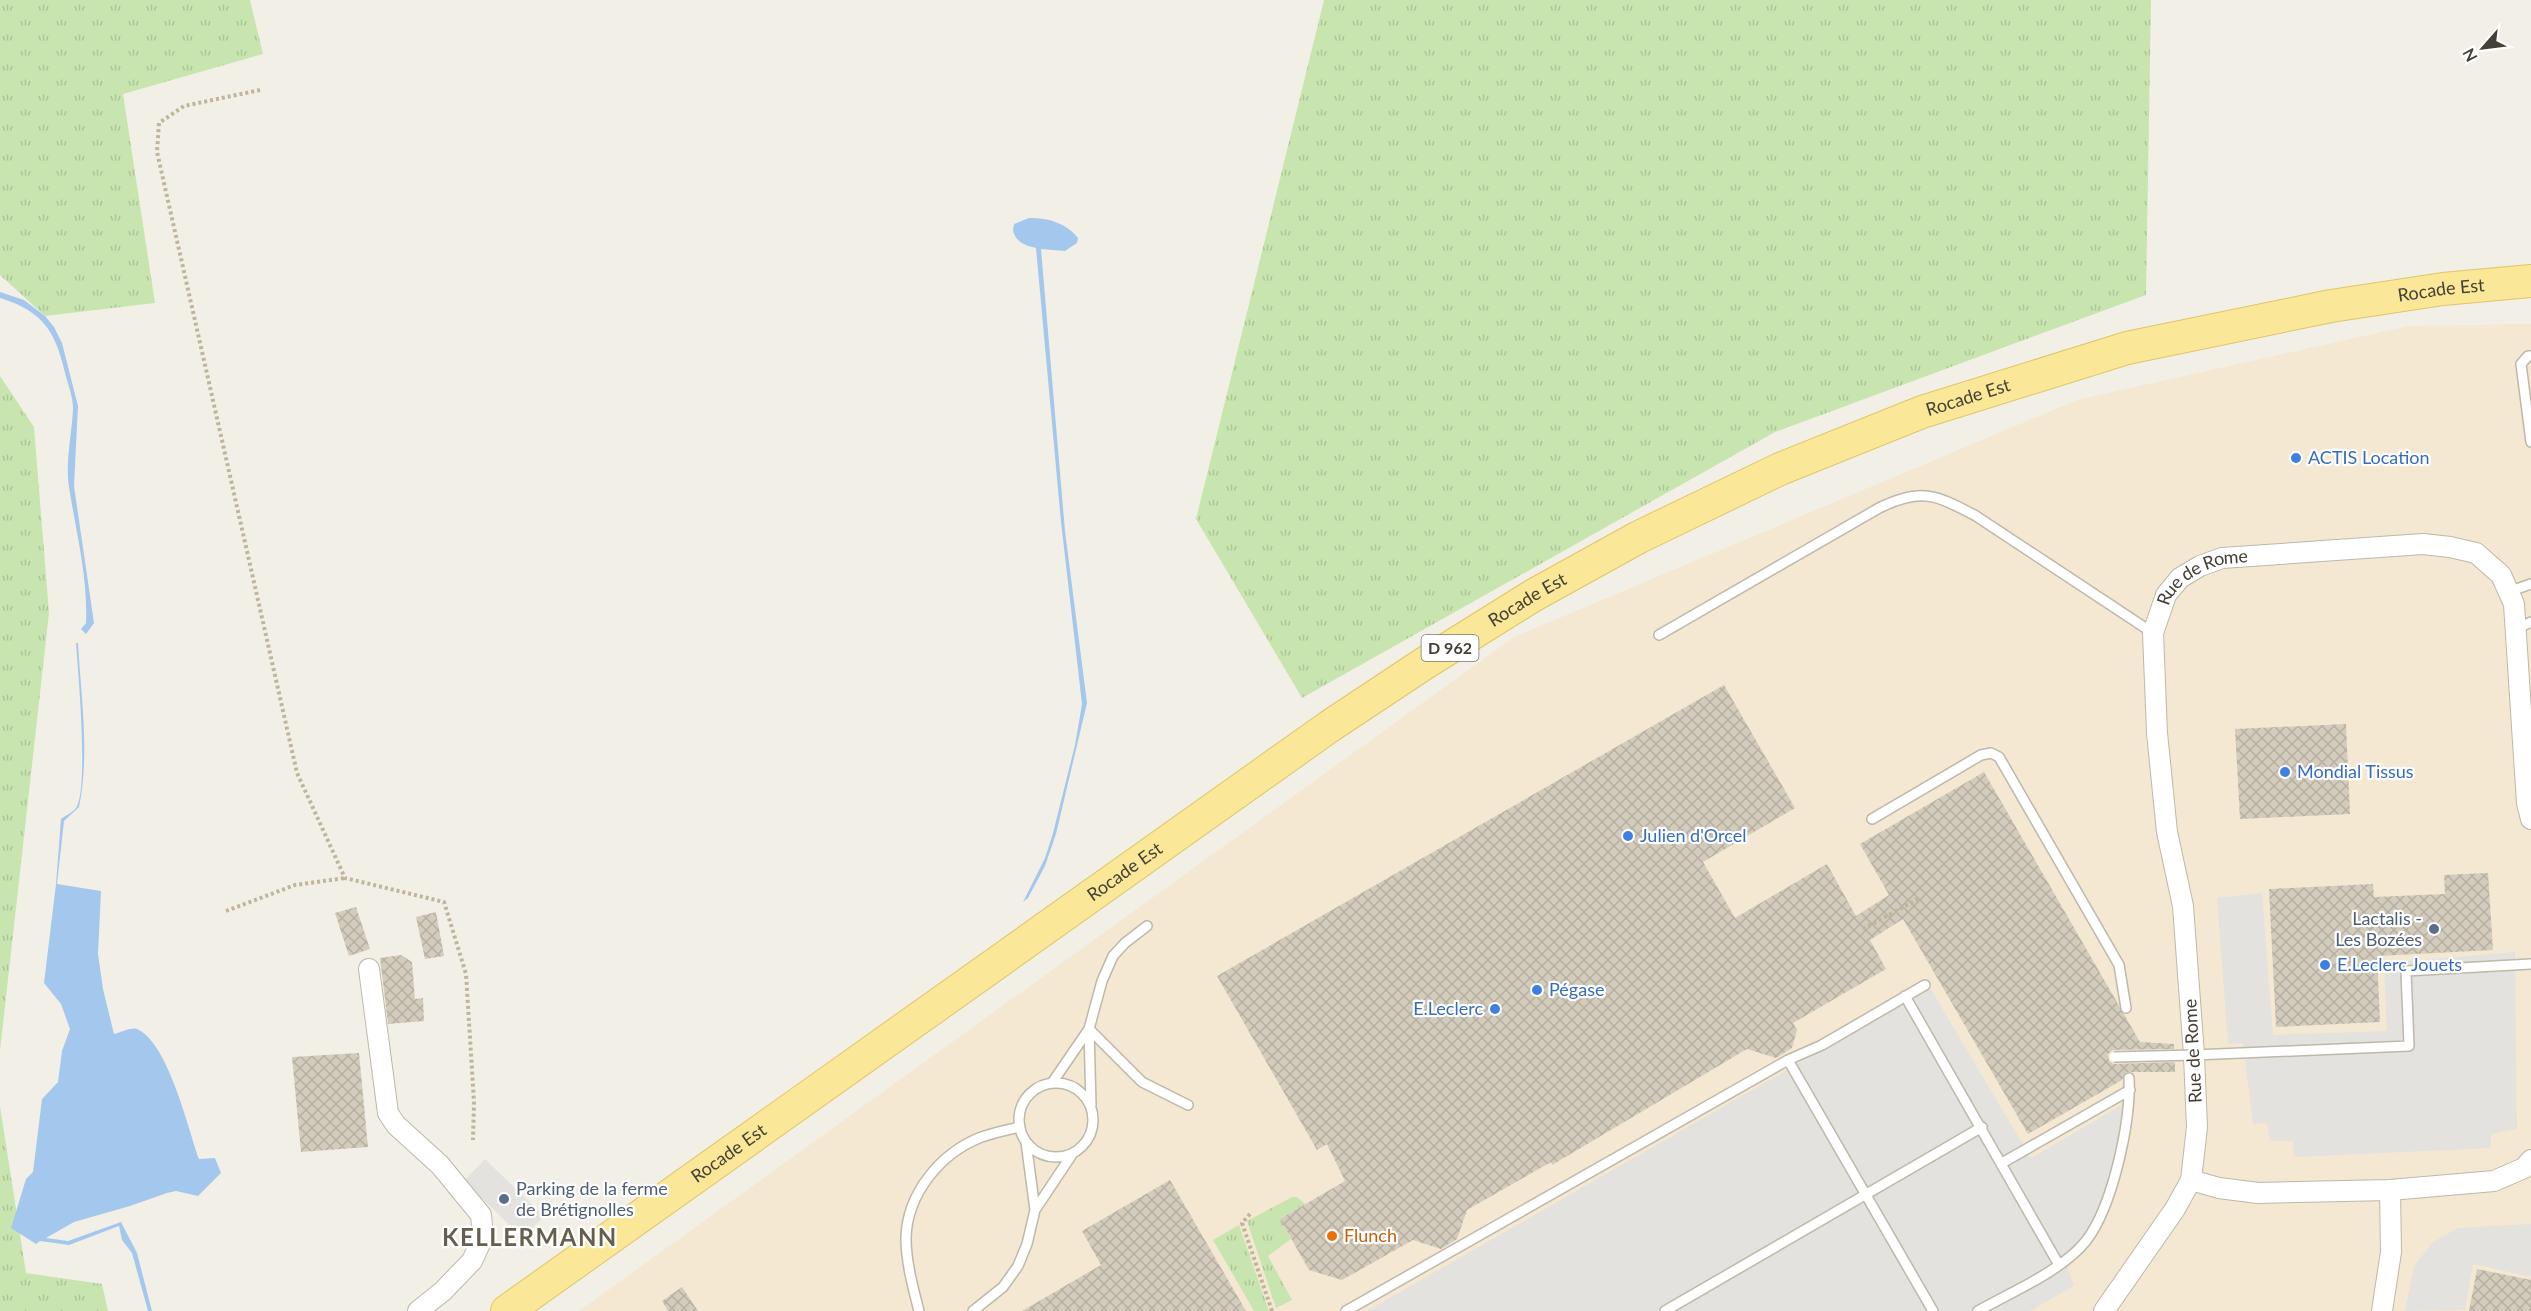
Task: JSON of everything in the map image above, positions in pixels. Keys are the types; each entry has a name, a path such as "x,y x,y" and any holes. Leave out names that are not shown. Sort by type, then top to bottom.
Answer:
{"main road":[{"name":"Rocade Est","path":"507,1311 1330,726 1425,663 1534,596 1639,537 1780,469 1922,412 2127,348 2331,306 2443,289 2531,281"}],"street":[{"name":"Rue de Rome","path":"2104,1311 2175,1209 2192,1180 2196,1127 2194,1055 2183,906 2169,842 2157,733 2153,633 2166,595 2180,578 2200,566 2222,558 2423,544 2476,553 2501,575 2524,625 2528,755 2527,804 2531,819"},
{"path":"369,969 388,1113 396,1125 440,1165 481,1215 483,1237 472,1261 443,1291 418,1311"},
{"path":"2192,1180 2219,1188 2258,1193 2390,1190 2494,1181 2523,1167 2531,1160"},
{"path":"2382,1311 2391,1252 2390,1190"}],"lane":[{"path":"2531,356 2528,356 2522,364 2531,442"},
{"path":"1659,635 1878,508 1909,495 1924,495 1948,501 1976,516 2153,633"},
{"path":"2508,592 2531,584"},
{"path":"1872,819 1981,755 1991,753 1999,757 2119,964 2126,1008"},
{"path":"973,1311 1004,1287 1018,1266 1027,1244 1035,1210 1073,1153 1086,1142 1090,1134 1093,1125 1089,1029 1102,981 1113,956 1125,942 1147,926"},
{"path":"2114,1056 2409,1046 2406,971 2531,964"},
{"path":"1346,1311 1788,1060 1822,1045 1925,985"},
{"path":"1905,996 2059,1265"},
{"path":"1052,1083 1089,1029"},
{"path":"1089,1029 1142,1082 1188,1105"},
{"path":"1788,1060 1933,1311"},
{"path":"1978,1311 2059,1265 2086,1241 2104,1208 2120,1155 2130,1090 2129,1078"},
{"path":"1035,1210 1026,1142 1020,1127 1022,1107 1027,1098 1042,1086 1052,1083 1062,1084 1080,1092 1091,1107"},
{"path":"2002,1163 2130,1090"},
{"path":"919,1311 913,1290 906,1237 917,1192 932,1172 957,1149 980,1137 1020,1127"},
{"path":"1665,1311 1982,1128"},
{"path":"1026,1142 1043,1155 1053,1157 1073,1153"}],"path":[{"path":"260,90 184,106 159,123 157,152 297,774 345,878"},
{"path":"226,911 295,885 345,878 444,902 466,974 474,1102 473,1140"},
{"path":"1863,929 1918,899"},
{"path":"1250,1214 1242,1223 1272,1311"}],"shaded area":[{"path":"2531,324 2531,1311 579,1311 1514,637 2077,400 2408,326"},
{"path":"2262,893 2273,1035 2387,1031 2384,963 2515,952 2517,1129 2491,1134 2491,1148 2294,1157 2293,1141 2270,1141 2267,1123 2253,1124 2243,1043 2228,1044 2217,898"},
{"path":"1930,988 2031,1158 2132,1099 2128,1138 2090,1243 2067,1267 2074,1286 2030,1311 1367,1311"},
{"name":"Parking de la ferme de Brétignolles","path":"485,1159 544,1216 523,1238 464,1181"},
{"path":"2531,1224 2531,1277 2473,1264 2465,1310 2405,1311 2414,1266 2433,1242 2458,1228"}],"green space":[{"path":"0,0 250,0 263,54 123,94 155,303 45,316 0,275"},
{"path":"1324,0 2151,0 2146,295 1775,432 1302,698 1196,519"},
{"path":"0,376 34,427 49,613 0,1051"},
{"path":"0,1106 26,1273 102,1284 108,1311 0,1311"},
{"path":"1292,1197 1297,1197 1305,1204 1280,1219 1291,1239 1268,1256 1292,1300 1276,1308 1247,1221"},
{"path":"1239,1225 1269,1311 1254,1311 1213,1240"}],"water":[{"path":"1029,218 1056,222 1078,238 1077,243 1065,251 1041,249 1065,531 1087,703 1056,834 1045,866 1028,898 1023,902 1045,858 1053,833 1075,745 1082,704 1061,522 1036,248 1025,245 1013,230 1014,224"},
{"path":"0,292 24,300 45,316 54,327 62,343 78,406 74,486 94,623 86,634 81,629 86,623 86,606 68,477 73,408 71,392 58,348 46,326 28,310 0,298"},
{"path":"76,643 78,643 83,705 84,767 79,807 64,821 57,884 101,891 98,954 103,989 114,1034 128,1029 137,1029 148,1037 158,1050 175,1087 199,1159 215,1158 221,1173 198,1196 176,1191 167,1193 74,1222 46,1238 68,1241 121,1222 137,1253 152,1311 148,1311 132,1253 122,1240 119,1226 69,1245 40,1241 36,1244 11,1228 26,1179 33,1172 42,1099 58,1082 62,1051 70,1029 61,1004 44,983 61,819 76,808 82,778 82,729"}],"building":[{"name":"Pégase","path":"1724,685 1795,808 1703,862 1735,918 1827,864 1856,916 1889,895 1860,844 1984,772 2140,1042 2174,1044 2174,1049 2113,1050 2108,1054 2109,1061 2114,1064 2175,1062 2175,1072 2126,1072 2122,1080 2028,1134 1903,919 1870,940 1886,969 1793,1023 1797,1030 1792,1048 1776,1058 1747,1049 1552,1165 1551,1162 1467,1210 1457,1239 1441,1249 1413,1240 1342,1280 1309,1270 1280,1219 1345,1181 1327,1144 1317,1150 1217,976"},
{"path":"2346,724 2350,814 2240,819 2235,729"},
{"path":"2488,873 2493,950 2377,956 2380,1022 2276,1027 2269,889 2373,884 2374,897 2445,894 2444,875"},
{"path":"356,907 370,949 349,956 335,913"},
{"path":"436,912 444,956 425,959 416,917"},
{"path":"401,955 412,962 415,999 423,998 424,1021 388,1024 380,958"},
{"path":"359,1053 368,1147 301,1152 292,1057"},
{"path":"1170,1180 1246,1311 1022,1311 1101,1265 1082,1231"},
{"path":"2477,1269 2531,1280 2531,1311 2469,1311"},
{"path":"682,1287 698,1311 668,1311 662,1301"}],"place":[{"name":"ACTIS Location","path":"2296,458"},
{"name":"Mondial Tissus","path":"2285,772"},
{"name":"Julien d'Orcel","path":"1628,836"},
{"name":"Lactalis - Les Bozées","path":"2434,929"},
{"name":"E.Leclerc Jouets","path":"2325,965"},
{"name":"Pégase","path":"1537,990"},
{"name":"E.Leclerc","path":"1495,1009"},
{"name":"Parking de la ferme de Brétignolles","path":"504,1199"},
{"name":"Flunch","path":"1332,1236"}],"district":[{"name":"KELLERMANN","path":"530,1238"}]}
